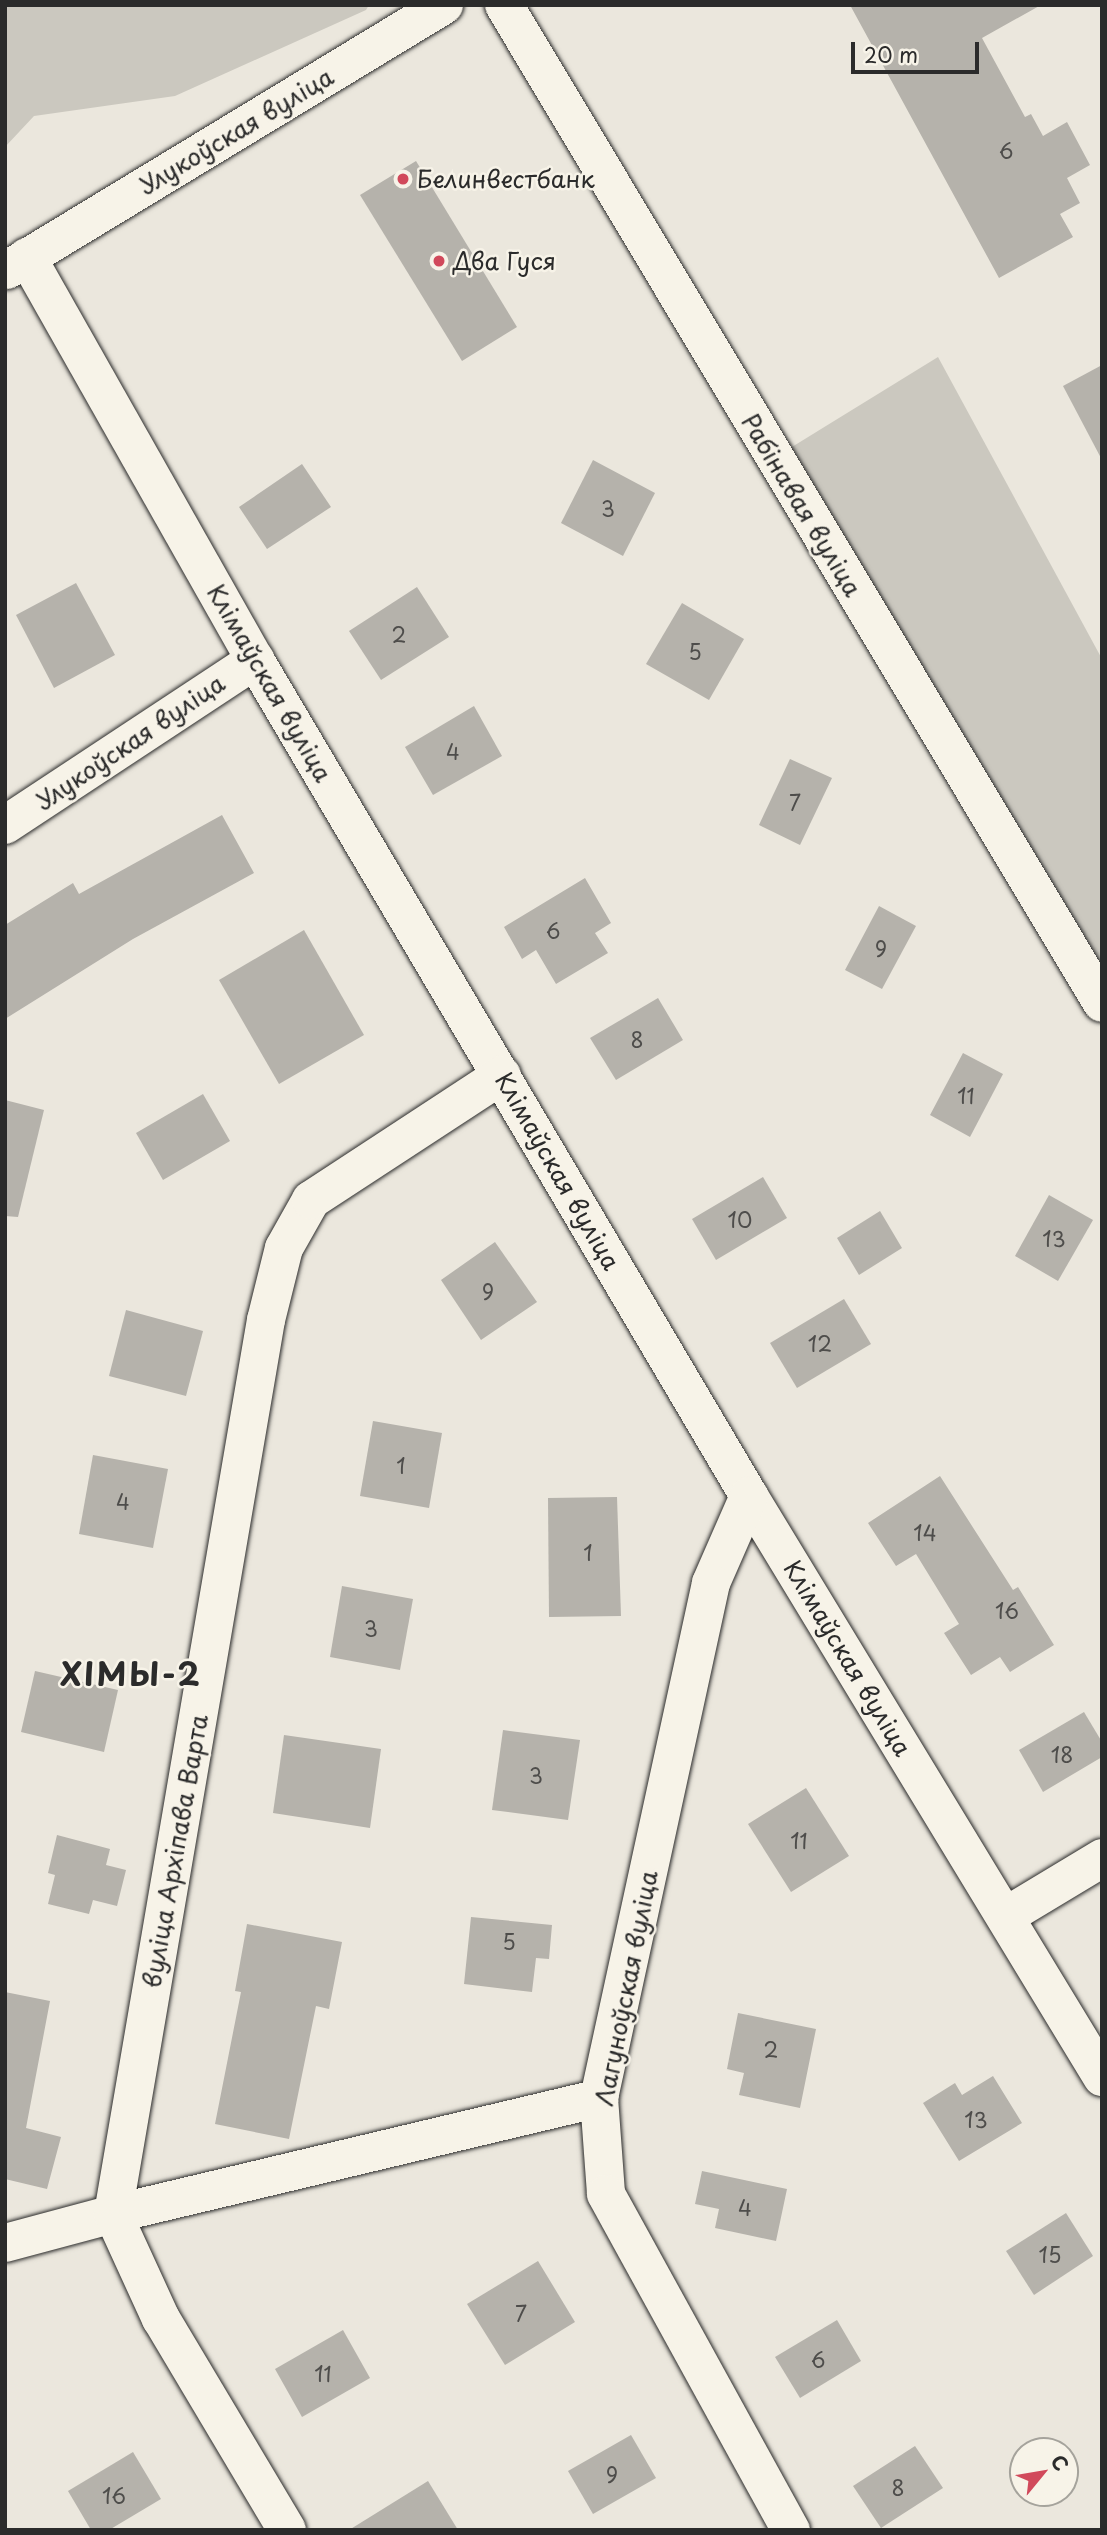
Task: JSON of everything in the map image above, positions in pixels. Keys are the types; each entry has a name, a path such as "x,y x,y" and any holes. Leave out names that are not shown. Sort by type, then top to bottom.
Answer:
{"street":[{"name":"Улукоўская вуліца","path":"16,264 444,5"},
{"name":"Рабінавая вуліца","path":"504,5 1102,1003"},
{"name":"Клімаўская вуліца","path":"16,264 502,1075 749,1496 1102,2077"},
{"name":"Улукоўская вуліца","path":"5,825 255,660"},
{"name":"вуліца Архіпава Варта","path":"113,2214 264,1334 284,1248 311,1200 502,1075"},
{"name":"Лагуноўская вуліца","path":"749,1496 710,1583 599,2098 606,2194 791,2530"},
{"path":"1006,1916 1102,1858"},
{"path":"5,2243 113,2214 599,2098"},
{"path":"113,2214 161,2319 287,2530"}],"shaded area":[{"path":"5,5 369,5 366,10 175,96 34,116 5,147"},
{"path":"938,357 1102,659 1102,1003 774,458"}],"building":[{"path":"850,5 1041,5 982,38 1025,117 1031,114 1043,136 1067,122 1090,165 1067,178 1080,203 1060,214 1073,237 999,278"},
{"name":"Два Гуся","path":"416,161 517,327 462,361 360,195"},
{"path":"1102,365 1102,460 1063,386"},
{"path":"593,460 655,493 623,556 561,523"},
{"path":"302,464 331,507 267,549 239,507"},
{"path":"76,583 115,655 54,688 16,615"},
{"path":"417,587 449,637 381,680 349,631"},
{"path":"682,603 744,639 709,700 646,664"},
{"path":"474,706 502,756 433,795 405,747"},
{"path":"790,759 832,778 800,845 759,825"},
{"path":"222,815 254,873 133,939 5,1019 5,925 73,883 79,894"},
{"path":"585,878 611,923 595,933 608,953 556,984 536,950 522,959 504,927"},
{"path":"879,906 916,926 882,989 845,970"},
{"path":"304,930 364,1035 279,1084 219,980"},
{"path":"658,998 683,1040 616,1080 590,1038"},
{"path":"963,1053 1003,1074 970,1137 930,1115"},
{"path":"203,1094 230,1141 163,1180 136,1133"},
{"path":"5,1100 44,1110 18,1217 5,1216"},
{"path":"763,1177 787,1218 716,1260 692,1219"},
{"path":"1049,1195 1093,1220 1058,1281 1015,1256"},
{"path":"880,1211 902,1248 859,1275 837,1238"},
{"path":"495,1242 537,1302 481,1340 441,1280"},
{"path":"844,1299 871,1344 797,1388 770,1343"},
{"path":"126,1310 203,1331 186,1396 109,1376"},
{"path":"373,1421 442,1433 429,1508 360,1496"},
{"path":"93,1455 168,1469 153,1548 79,1534"},
{"path":"940,1476 1013,1590 1018,1587 1054,1645 1010,1672 1000,1657 971,1675 944,1633 959,1624 916,1554 896,1566 868,1523"},
{"path":"617,1497 621,1616 549,1617 548,1498"},
{"path":"342,1586 413,1599 400,1670 330,1657"},
{"path":"35,1671 118,1690 104,1752 21,1732"},
{"path":"1084,1712 1102,1742 1102,1757 1043,1792 1019,1750"},
{"path":"503,1730 580,1740 568,1820 492,1810"},
{"path":"284,1735 381,1749 370,1828 273,1813"},
{"path":"806,1788 849,1856 791,1892 748,1824"},
{"path":"57,1835 110,1849 106,1865 126,1870 117,1906 93,1900 89,1914 48,1904 55,1875 48,1873"},
{"path":"471,1917 552,1925 549,1959 536,1958 532,1992 464,1984"},
{"path":"247,1924 342,1942 329,2009 316,2006 289,2139 215,2124 241,1992 235,1991"},
{"path":"5,1992 50,2001 26,2128 61,2137 47,2189 5,2179"},
{"path":"738,2013 816,2029 800,2108 739,2095 744,2073 727,2069"},
{"path":"993,2076 1022,2123 959,2161 923,2103 955,2083 962,2095"},
{"path":"702,2171 787,2189 776,2241 715,2228 719,2209 695,2204"},
{"path":"1066,2213 1093,2256 1034,2295 1006,2251"},
{"path":"538,2261 575,2322 505,2365 467,2304"},
{"path":"837,2320 861,2361 800,2398 775,2357"},
{"path":"343,2330 370,2378 302,2417 275,2369"},
{"path":"631,2435 656,2478 593,2514 568,2471"},
{"path":"915,2446 943,2488 881,2528 853,2486"},
{"path":"133,2452 161,2499 109,2530 91,2530 68,2491"},
{"path":"428,2481 458,2530 349,2530"}],"place":[{"name":"Белинвестбанк","path":"403,179"},
{"name":"Два Гуся","path":"439,261"}],"district":[{"name":"ХІМЫ-2","path":"131,1673"}]}
